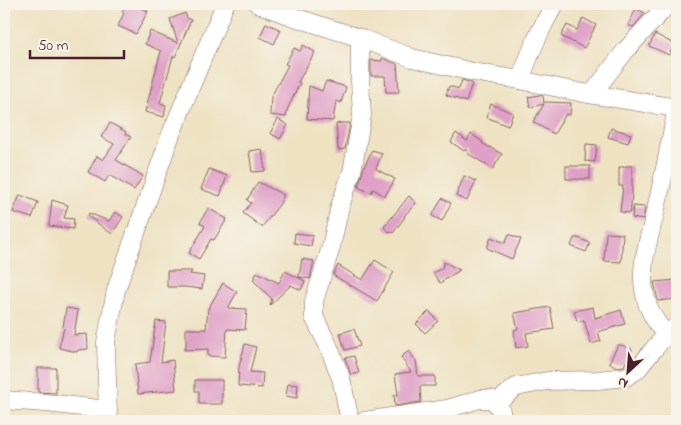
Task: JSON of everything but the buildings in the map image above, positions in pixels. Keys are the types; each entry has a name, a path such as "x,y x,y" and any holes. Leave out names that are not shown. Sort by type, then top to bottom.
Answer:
{"street":[{"path":"4,400 46,403 108,416 106,342 116,290 171,134 225,4"},
{"path":"258,4 360,38 412,58 472,72 677,108 643,268 644,294 649,311 657,325 672,331 636,370 626,377 598,380 547,381 516,387 496,403"},
{"path":"520,80 548,14 555,4"},
{"path":"592,94 626,50 668,4"},
{"path":"350,421 341,378 328,344 314,316 314,301 331,247 340,206 352,172 362,115 360,38"},
{"path":"364,421 447,410 480,399 491,399 496,403 502,421"}]}
